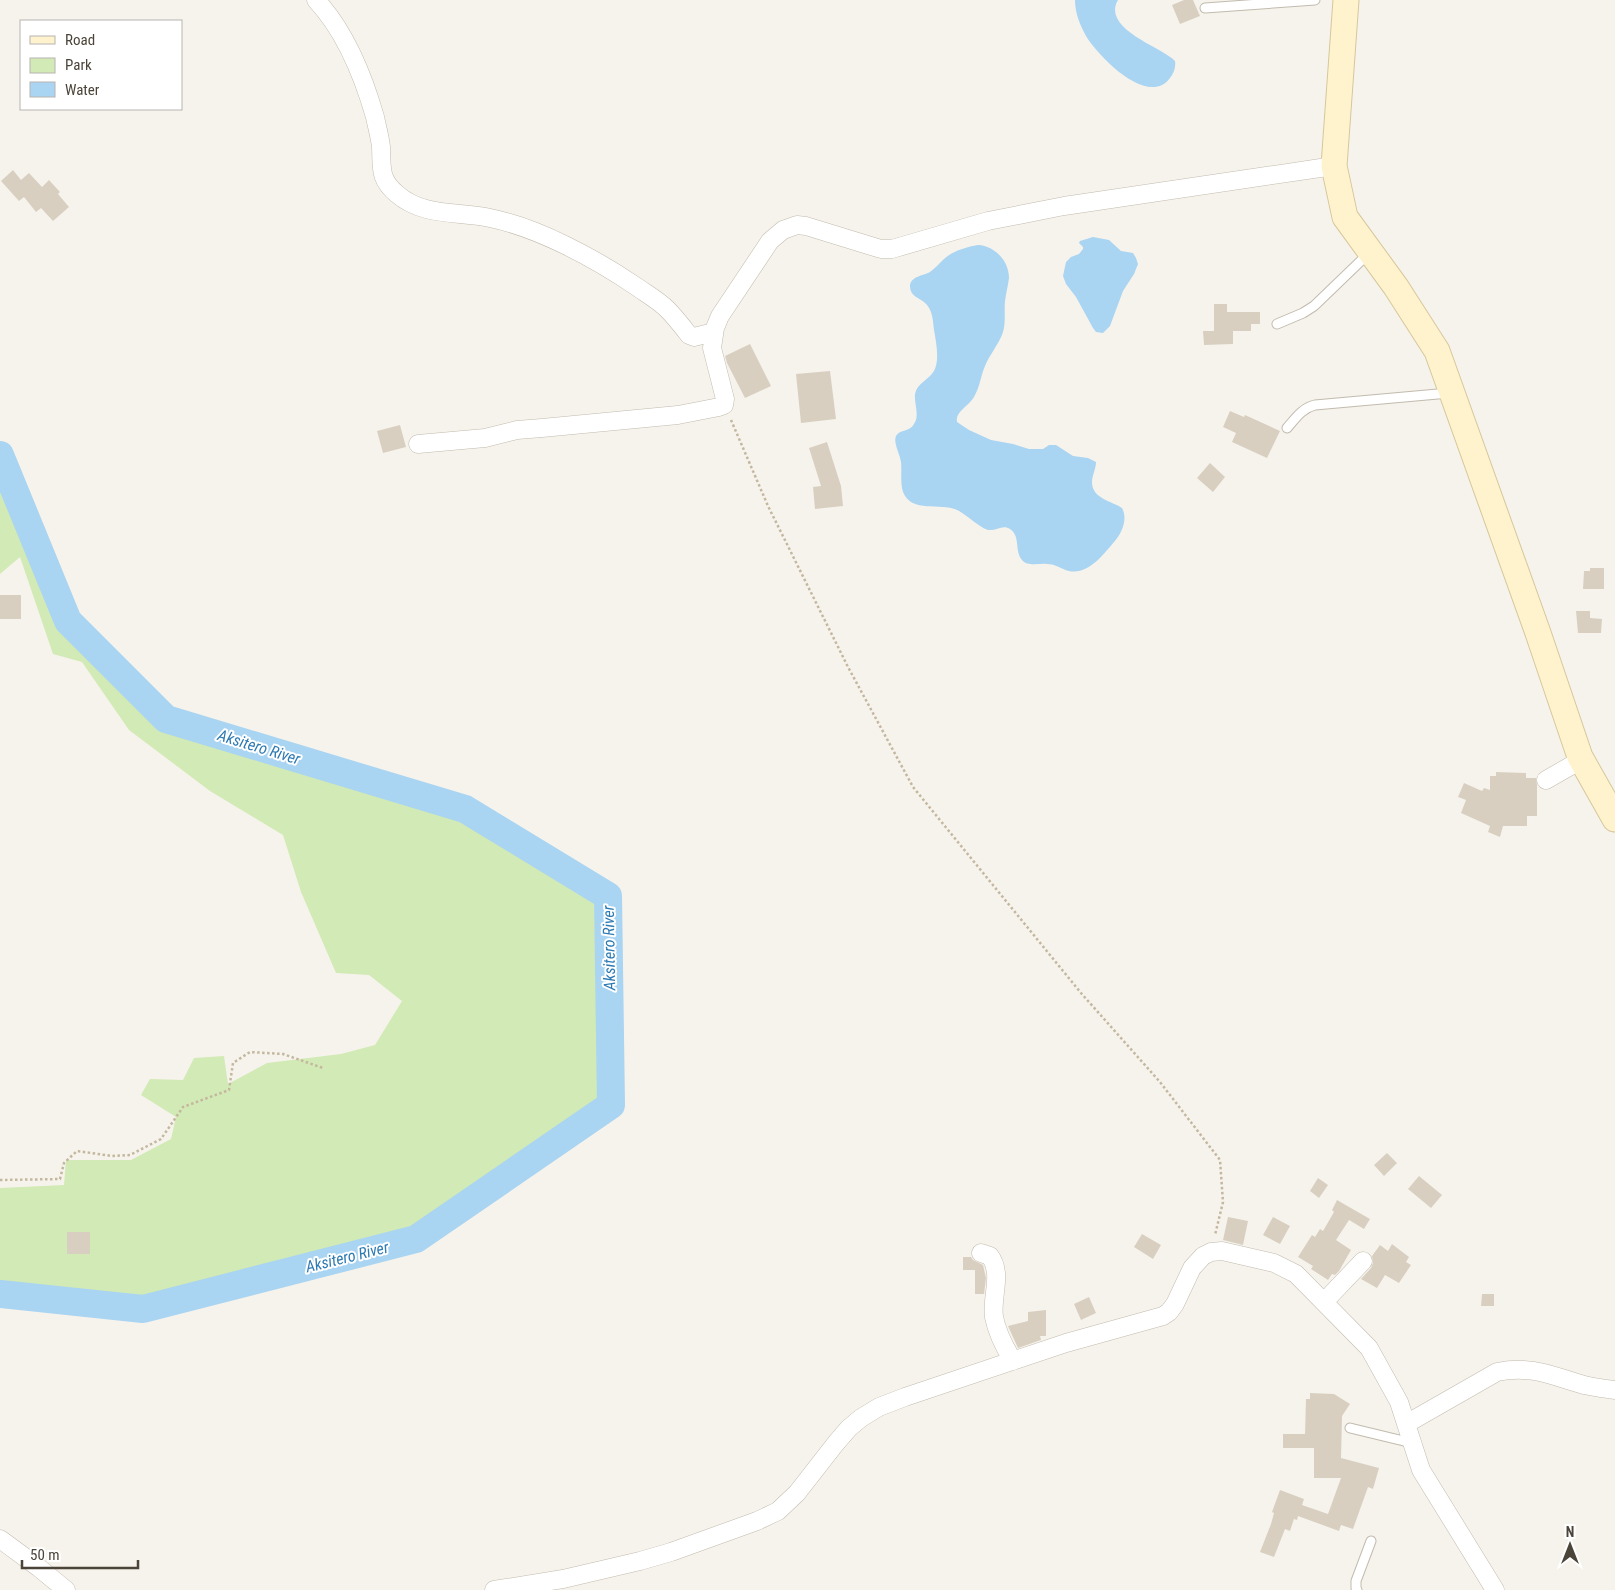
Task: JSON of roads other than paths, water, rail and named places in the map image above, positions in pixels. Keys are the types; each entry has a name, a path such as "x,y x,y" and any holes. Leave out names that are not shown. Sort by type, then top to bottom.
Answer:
{"street":[{"path":"316,0 336,26 357,65 377,126 383,177 398,196 424,209 491,218 530,230 582,254 623,278 667,309 690,335 694,337 714,332"},
{"path":"1346,0 1334,166 1344,217 1396,287 1436,351 1538,633 1581,760 1612,814"},
{"path":"418,444 485,438 508,432 542,428 678,415 724,405 726,399 712,348 714,332 720,316 729,301 770,241 783,230 797,226 806,226 881,249 892,248 995,220 1064,206 1334,166"},
{"path":"1546,780 1581,760"},
{"path":"494,1590 564,1579 640,1561 671,1552 757,1521 778,1511 797,1493 836,1443 867,1414 905,1397 1066,1343 1163,1316 1175,1304 1192,1268 1203,1256 1211,1252 1222,1251 1274,1263 1296,1274 1369,1348 1399,1402 1421,1470 1495,1590"},
{"path":"981,1253 990,1256 996,1266 994,1316 1005,1347 1013,1361"},
{"path":"1324,1302 1363,1261"},
{"path":"1406,1424 1497,1372 1513,1368 1541,1372 1585,1385 1615,1390"},
{"path":"0,1539 66,1590"}],"lane":[{"path":"1205,8 1315,0"},
{"path":"1277,324 1314,306 1370,252"},
{"path":"1287,428 1308,406 1452,393"},
{"path":"1350,1428 1412,1442"},
{"path":"1357,1590 1356,1582 1371,1540"}],"water":[{"path":"1075,0 1118,0 1115,10 1118,20 1125,28 1175,61 1173,74 1170,78 1161,86 1149,87 1124,76 1101,55 1086,36 1078,19"},
{"path":"1093,237 1109,240 1121,251 1133,253 1138,264 1123,291 1110,326 1103,333 1096,332 1093,328 1063,276 1066,262 1071,257 1079,254 1083,249 1079,243 1080,241"},
{"path":"978,245 995,251 1007,266 1009,278 1004,324 1003,332 985,366 977,392 958,415 957,422 991,440 1029,449 1043,449 1049,445 1056,445 1073,456 1088,458 1096,462 1092,479 1093,488 1103,499 1122,508 1124,521 1117,538 1110,547 1094,563 1082,570 1069,571 1050,564 1024,562 1018,552 1017,540 1010,529 1005,527 992,530 986,529 957,510 913,503 907,499 903,492 901,462 895,439 900,432 912,427 916,421 916,390 934,371 937,356 933,320 929,308 914,296 910,287 911,283 914,278 930,272 951,254 964,248"}],"waterway":[{"name":"Aksitero River","path":"0,455 68,621 166,719 465,809 608,896 611,1105 416,1239 143,1309 0,1294"}]}
